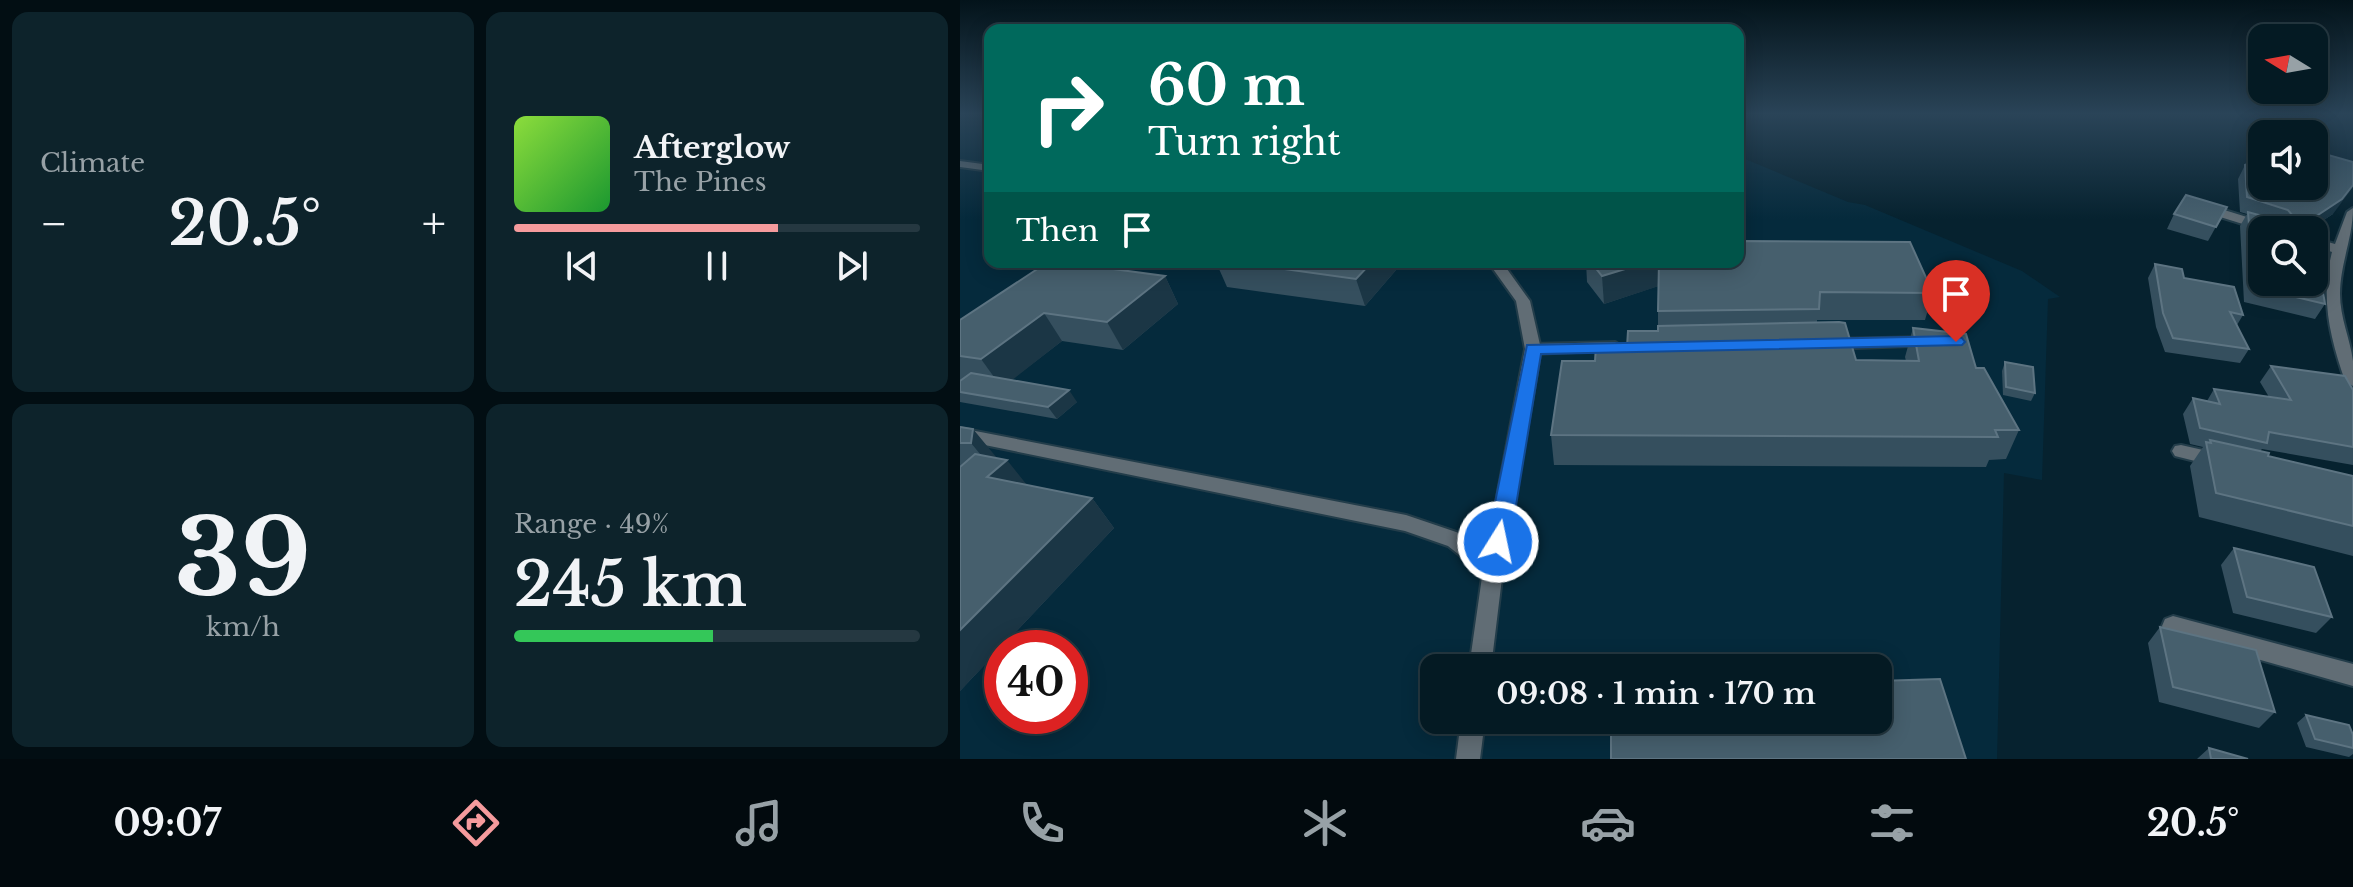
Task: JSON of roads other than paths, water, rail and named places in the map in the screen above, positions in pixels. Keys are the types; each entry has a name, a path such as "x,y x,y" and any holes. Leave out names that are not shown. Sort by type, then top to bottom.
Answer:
{"street":[{"path":"960,164 984,167"},
{"path":"2205,208 2248,222"},
{"path":"2353,212 2337,249 2331,291 2336,334 2348,358 2353,381"},
{"path":"2328,246 2337,249"},
{"path":"1482,654 1493,570 1533,349 1530,320 1520,291 1500,268"},
{"path":"1815,344 1941,342"},
{"path":"1533,349 1627,347"},
{"path":"960,434 1406,523 1455,540 1493,570"},
{"path":"2181,451 2239,465"},
{"path":"2173,626 2353,675"},
{"path":"1468,759 1471,734"}]}
